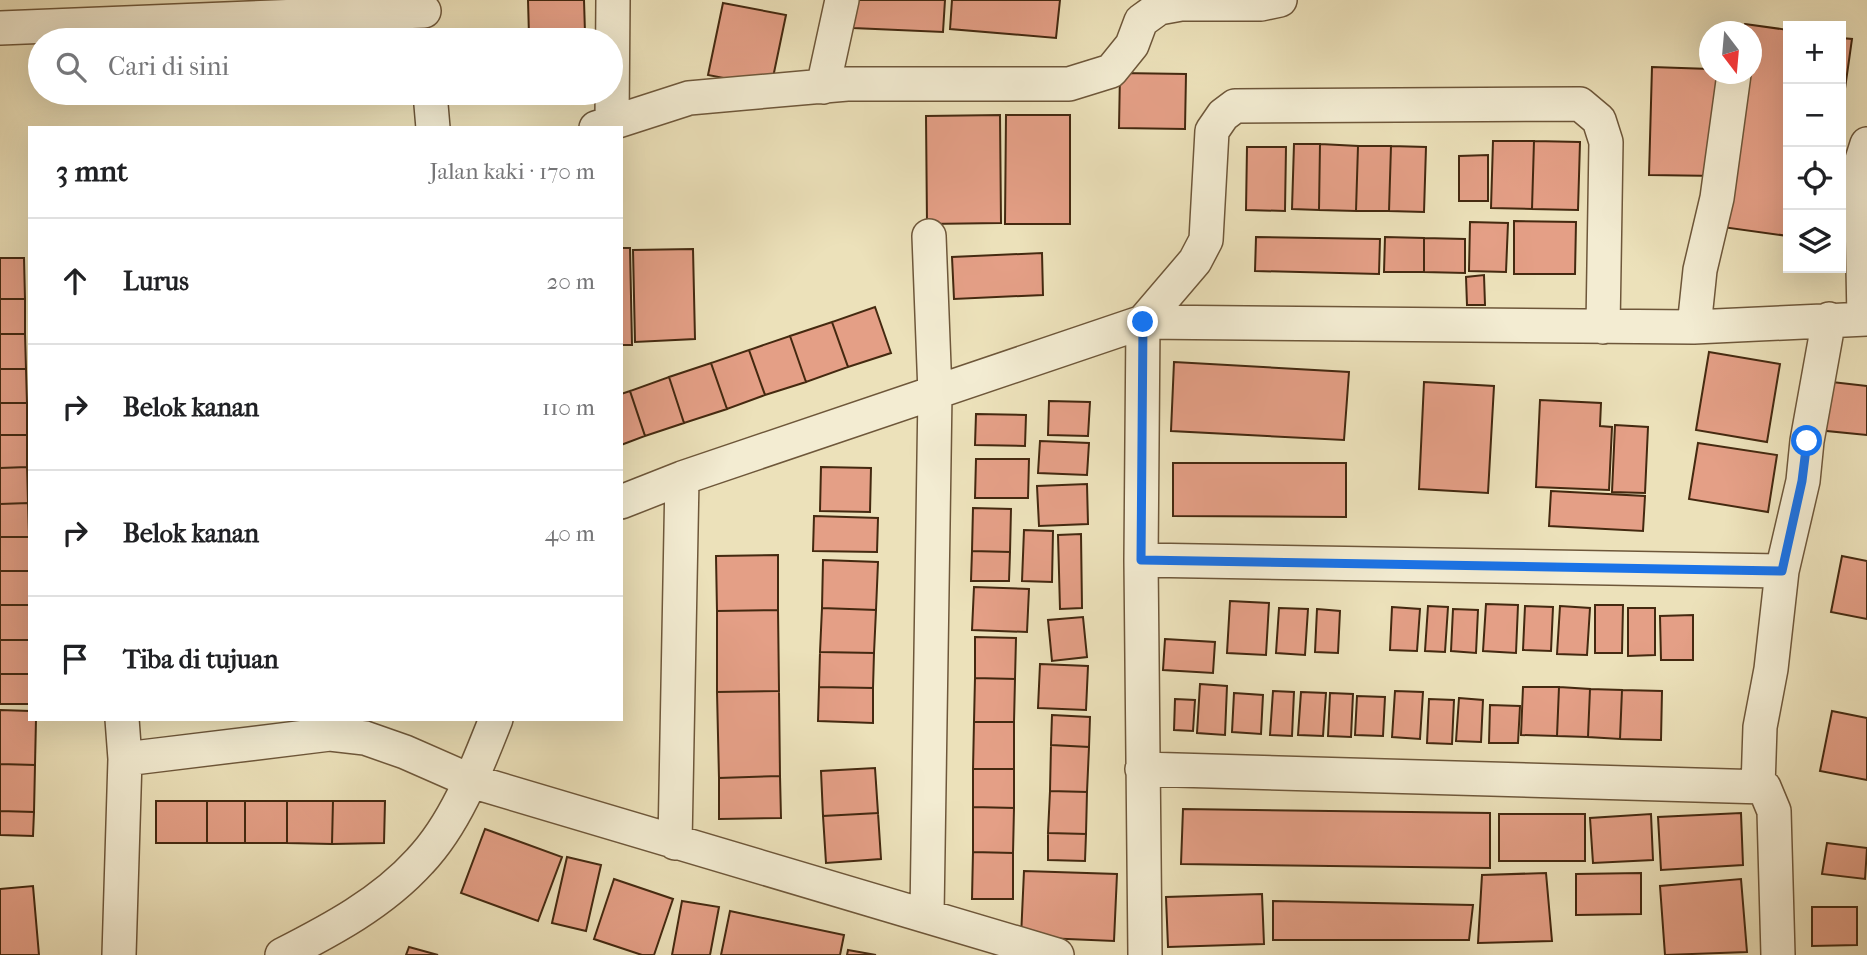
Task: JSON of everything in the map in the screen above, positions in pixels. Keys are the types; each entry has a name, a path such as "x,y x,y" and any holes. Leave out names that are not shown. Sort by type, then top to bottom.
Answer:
{"street":[{"path":"611,28 613,0"},
{"path":"823,87 842,0"},
{"path":"605,105 604,124 689,98 847,85 1069,84 1111,71 1132,45 1141,21 1158,8 1181,2 1261,4 1280,0"},
{"path":"0,28 425,17"},
{"path":"1694,327 1700,270 1717,198 1733,84"},
{"path":"1145,955 1141,560 1143,322 1195,261 1206,240 1212,131 1223,115 1235,106 1580,104 1599,120 1606,142 1603,327"},
{"path":"431,105 433,126"},
{"path":"623,501 682,478 1143,322 1694,327 1865,319 1861,163 1867,144"},
{"path":"927,915 935,393 929,236"},
{"path":"1758,787 1760,727 1771,669 1782,571 1802,481 1829,319"},
{"path":"675,844 682,478"},
{"path":"1141,560 1782,571"},
{"path":"119,955 125,759 122,721"},
{"path":"282,955 338,926 384,893 421,861 471,781 495,721"},
{"path":"125,759 330,734 365,738 471,781 675,844 927,915 1057,955"},
{"path":"1142,769 1764,787 1769,793 1774,811 1778,955"}],"building":[{"path":"528,0 584,0 585,28 529,28"},
{"path":"854,0 945,0 943,32 853,28"},
{"path":"952,0 1060,0 1056,38 950,29"},
{"path":"723,3 786,15 771,87 708,75"},
{"path":"1762,26 1783,29 1783,235 1715,226 1736,84 1762,84"},
{"path":"1846,38 1852,39 1846,82"},
{"path":"1652,67 1699,69 1699,84 1720,84 1718,176 1649,175"},
{"path":"1120,73 1186,74 1185,129 1119,128"},
{"path":"1000,115 1001,223 927,224 926,116"},
{"path":"1006,115 1070,115 1070,224 1005,224"},
{"path":"1493,141 1534,141 1532,209 1491,208"},
{"path":"1534,141 1580,142 1578,210 1532,209"},
{"path":"1294,144 1320,144 1319,210 1292,209"},
{"path":"1320,144 1358,146 1356,211 1319,210"},
{"path":"1358,146 1391,146 1389,211 1356,211"},
{"path":"1391,146 1426,147 1424,212 1389,211"},
{"path":"1247,147 1286,147 1285,211 1246,210"},
{"path":"1488,155 1488,201 1459,201 1459,156"},
{"path":"1514,221 1576,222 1575,274 1514,274"},
{"path":"1470,222 1508,223 1506,272 1469,271"},
{"path":"1256,237 1380,239 1379,274 1255,271"},
{"path":"1385,237 1424,238 1424,272 1384,272"},
{"path":"1424,238 1465,239 1465,273 1424,272"},
{"path":"623,248 630,248 632,345 623,345"},
{"path":"693,249 695,339 635,342 633,250"},
{"path":"1042,253 1043,295 954,299 952,257"},
{"path":"0,258 24,258 25,299 0,299"},
{"path":"1484,275 1485,305 1467,305 1466,277"},
{"path":"0,299 25,299 25,334 0,334"},
{"path":"875,307 891,353 848,367 832,322"},
{"path":"832,322 848,367 806,382 790,336"},
{"path":"0,334 25,334 26,369 0,369"},
{"path":"790,336 806,382 765,395 749,350"},
{"path":"749,350 765,395 727,409 711,363"},
{"path":"1709,352 1780,364 1767,442 1696,430"},
{"path":"1174,362 1349,372 1344,440 1171,431"},
{"path":"711,363 727,409 684,423 669,377"},
{"path":"0,369 26,369 27,403 0,403"},
{"path":"669,377 684,423 645,436 630,391"},
{"path":"1823,381 1867,386 1867,435 1817,430"},
{"path":"1424,382 1494,386 1488,493 1419,489"},
{"path":"630,391 645,436 623,444 623,393"},
{"path":"1540,400 1601,403 1600,426 1612,427 1609,490 1536,487"},
{"path":"1049,401 1090,402 1088,436 1048,435"},
{"path":"0,403 27,403 27,435 0,435"},
{"path":"976,414 1026,415 1025,446 975,445"},
{"path":"1615,425 1648,427 1645,493 1612,492"},
{"path":"0,435 27,435 27,467 0,468"},
{"path":"1040,441 1089,443 1087,475 1038,473"},
{"path":"1698,443 1777,455 1768,512 1689,499"},
{"path":"976,459 1029,459 1028,498 975,498"},
{"path":"1173,463 1346,463 1346,517 1173,516"},
{"path":"27,467 28,503 0,504 0,468"},
{"path":"821,467 871,468 870,512 820,511"},
{"path":"1087,484 1088,524 1039,526 1037,486"},
{"path":"1551,491 1645,496 1643,531 1549,526"},
{"path":"28,503 28,537 0,537 0,504"},
{"path":"973,508 1011,509 1010,552 972,551"},
{"path":"814,516 878,518 877,552 813,551"},
{"path":"1024,530 1053,531 1052,582 1022,581"},
{"path":"1081,534 1082,608 1060,609 1058,535"},
{"path":"0,537 28,537 28,571 0,571"},
{"path":"972,551 1010,552 1009,581 971,581"},
{"path":"778,555 778,610 717,611 716,556"},
{"path":"1842,556 1867,561 1867,619 1831,612"},
{"path":"823,560 878,562 876,610 822,608"},
{"path":"0,571 28,571 28,605 0,605"},
{"path":"974,587 1029,589 1027,632 972,630"},
{"path":"1230,601 1269,603 1266,655 1227,653"},
{"path":"1486,604 1518,605 1516,653 1483,651"},
{"path":"0,605 28,605 28,640 0,640"},
{"path":"1595,605 1623,605 1622,653 1595,653"},
{"path":"1428,606 1448,607 1445,652 1425,651"},
{"path":"1525,606 1553,607 1551,651 1523,650"},
{"path":"1560,606 1590,608 1587,655 1557,654"},
{"path":"1392,607 1420,609 1417,651 1390,650"},
{"path":"822,608 876,610 874,653 820,652"},
{"path":"1279,608 1308,609 1305,655 1276,653"},
{"path":"1628,608 1655,608 1655,655 1628,656"},
{"path":"1317,609 1340,611 1338,653 1315,652"},
{"path":"1453,609 1478,610 1476,653 1451,651"},
{"path":"778,610 779,691 717,692 717,611"},
{"path":"1693,615 1693,660 1661,660 1660,616"},
{"path":"1083,617 1087,657 1052,661 1048,620"},
{"path":"975,637 1016,638 1015,679 975,678"},
{"path":"1165,639 1215,642 1213,673 1163,670"},
{"path":"0,640 28,640 28,674 0,674"},
{"path":"820,652 874,653 873,688 819,687"},
{"path":"1040,664 1088,666 1086,710 1038,708"},
{"path":"0,674 28,674 28,704 0,704"},
{"path":"975,678 1015,679 1014,722 974,722"},
{"path":"1200,684 1227,686 1225,735 1197,733"},
{"path":"819,687 873,688 873,723 818,721"},
{"path":"1523,687 1559,687 1557,736 1521,735"},
{"path":"1559,687 1590,689 1588,737 1557,736"},
{"path":"1590,689 1622,690 1620,739 1588,737"},
{"path":"1622,690 1662,691 1661,740 1620,739"},
{"path":"779,691 780,776 719,778 717,692"},
{"path":"1273,691 1294,692 1292,736 1270,735"},
{"path":"1395,691 1423,692 1420,739 1392,737"},
{"path":"1301,692 1326,693 1323,736 1298,735"},
{"path":"1234,693 1263,695 1261,734 1232,732"},
{"path":"1330,693 1353,694 1351,737 1328,736"},
{"path":"1357,696 1385,697 1383,736 1355,735"},
{"path":"1459,698 1483,700 1481,742 1456,741"},
{"path":"1175,699 1195,700 1193,731 1174,730"},
{"path":"1429,699 1454,700 1452,744 1427,743"},
{"path":"1490,705 1520,706 1518,743 1489,743"},
{"path":"0,710 28,711 28,721 36,721 35,765 0,764"},
{"path":"1832,711 1867,718 1867,780 1820,771"},
{"path":"1052,715 1090,717 1089,747 1051,745"},
{"path":"974,722 1014,722 1014,769 973,769"},
{"path":"1051,745 1089,747 1087,792 1050,791"},
{"path":"0,764 35,765 34,812 0,811"},
{"path":"875,768 878,813 823,816 821,771"},
{"path":"973,769 1014,769 1014,808 973,807"},
{"path":"780,776 781,818 719,819 719,778"},
{"path":"1050,791 1087,792 1086,834 1048,833"},
{"path":"156,801 207,801 207,843 156,843"},
{"path":"207,801 245,801 245,843 207,843"},
{"path":"245,801 287,801 287,843 245,843"},
{"path":"287,801 333,801 332,844 287,843"},
{"path":"333,801 385,801 384,843 332,844"},
{"path":"973,807 1014,808 1013,853 973,852"},
{"path":"1183,809 1490,813 1490,868 1181,864"},
{"path":"0,811 34,812 33,836 0,835"},
{"path":"878,813 881,859 826,863 823,816"},
{"path":"1741,813 1743,865 1661,870 1658,817"},
{"path":"1499,814 1585,814 1585,861 1499,861"},
{"path":"1651,814 1653,860 1593,863 1590,818"},
{"path":"485,829 562,857 538,921 461,893"},
{"path":"1048,833 1086,834 1085,861 1048,860"},
{"path":"1827,843 1867,848 1865,879 1822,874"},
{"path":"973,852 1013,853 1013,899 972,899"},
{"path":"567,857 601,865 586,931 552,923"},
{"path":"1024,871 1117,874 1114,941 1021,937"},
{"path":"1546,873 1552,941 1478,943 1482,875"},
{"path":"1641,873 1641,914 1576,915 1576,874"},
{"path":"614,879 673,899 654,955 642,955 594,939"},
{"path":"1741,879 1747,952 1665,955 1660,886"},
{"path":"33,886 39,955 0,955 0,889"},
{"path":"1262,894 1264,944 1168,947 1166,897"},
{"path":"682,901 719,907 710,955 672,955"},
{"path":"1273,901 1473,905 1469,940 1273,940"},
{"path":"1812,907 1857,907 1857,945 1812,946"},
{"path":"730,911 844,935 840,955 721,955"},
{"path":"409,947 438,955 406,955"},
{"path":"848,950 876,955 847,955"}],"route":[{"path":"1143,322 1141,560 1782,571 1802,481 1807,441"}]}
